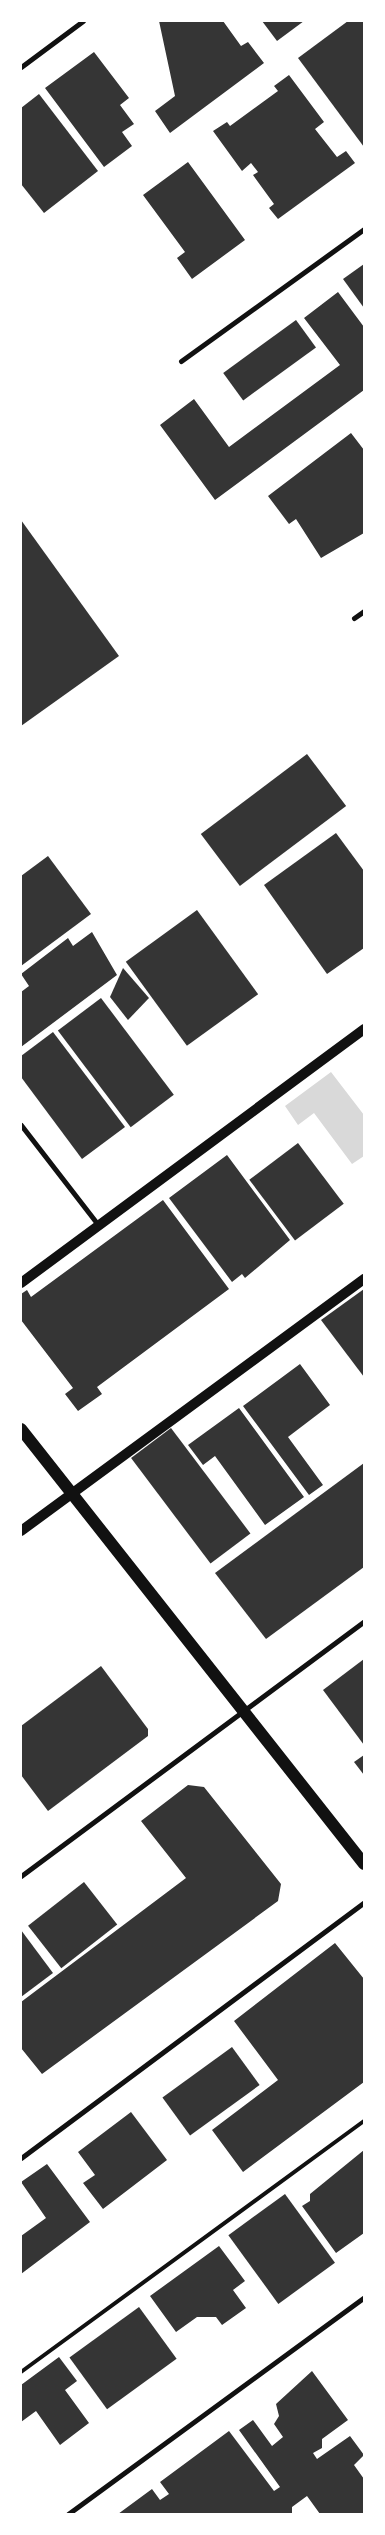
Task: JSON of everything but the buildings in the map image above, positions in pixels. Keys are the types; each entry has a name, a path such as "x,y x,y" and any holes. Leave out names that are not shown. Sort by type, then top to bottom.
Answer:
{"main road":[{"path":"21,1284 364,1029"},
{"path":"21,1531 364,1279"},
{"path":"21,1429 364,1864"}],"street":[{"path":"21,67 82,21"},
{"path":"181,361 364,229"},
{"path":"354,618 364,610"},
{"path":"21,1125 99,1226"},
{"path":"21,1876 364,1621"},
{"path":"21,2158 364,1902"},
{"path":"68,2514 364,2297"}],"lane":[{"path":"21,2372 364,2121"}],"shaded area":[{"path":"331,1072 364,1115 364,1156 352,1164 314,1113 298,1125 285,1106"}]}
